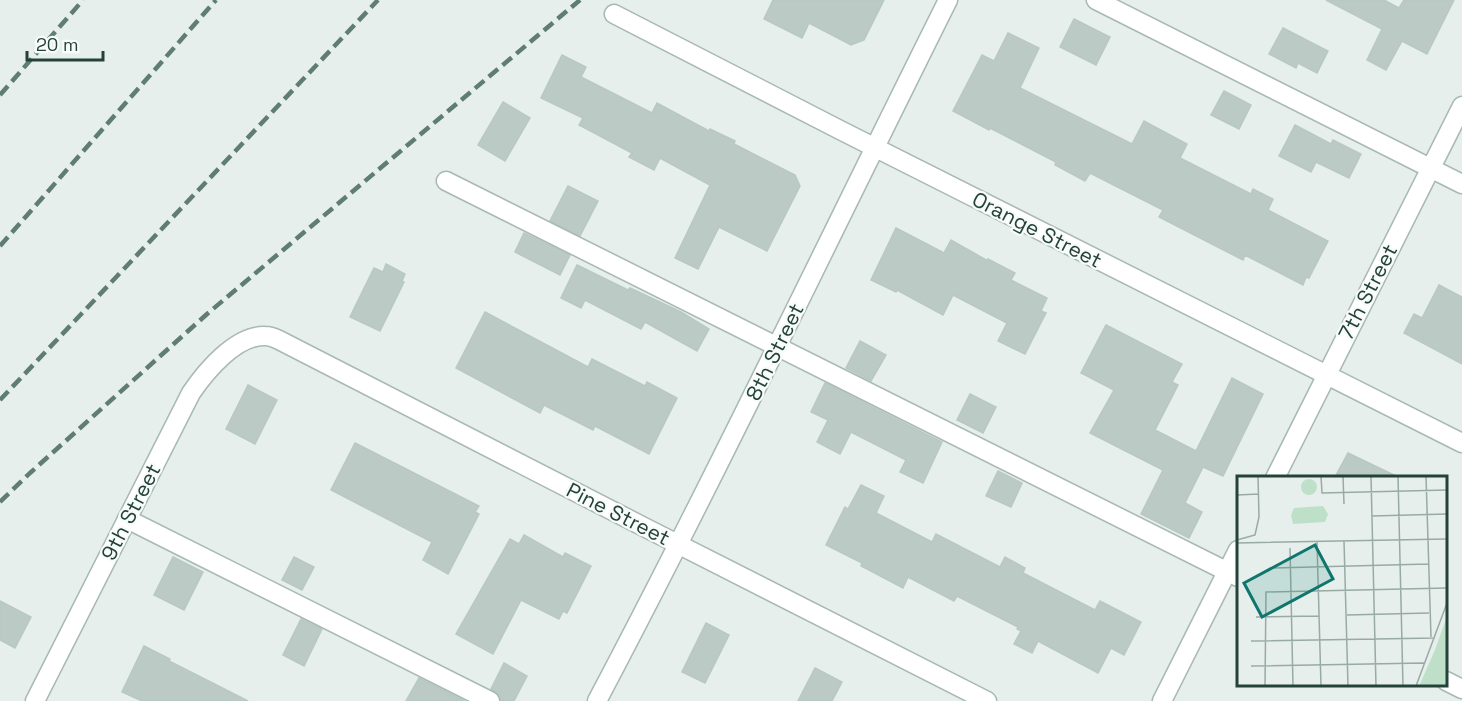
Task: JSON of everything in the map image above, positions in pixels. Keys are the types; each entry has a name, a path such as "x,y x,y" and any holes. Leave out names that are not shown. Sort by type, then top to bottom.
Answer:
{"street":[{"name":"8th Street","path":"597,701 778,346 948,0"},
{"path":"1096,0 1462,184"},
{"name":"Orange Street","path":"614,14 1462,443"},
{"name":"7th Street","path":"1276,476 1462,106"},
{"path":"446,181 1233,574"},
{"name":"Pine Street","path":"247,340 267,336 279,340 987,701"},
{"name":"9th Street","path":"35,701 191,393 202,377 226,353 247,340"},
{"path":"127,519 490,701"},
{"path":"1162,701 1233,574 1237,557"},
{"path":"1447,682 1462,689"}],"building":[{"path":"773,0 884,0 864,40 851,45 809,23 802,38 764,19"},
{"path":"1326,0 1384,0 1399,8 1404,0 1454,0 1427,54 1402,41 1386,70 1367,60 1382,29"},
{"path":"1074,19 1110,37 1096,65 1060,47"},
{"path":"1283,28 1328,51 1317,73 1298,63 1296,68 1269,54"},
{"path":"1008,33 1039,48 1020,88 1132,144 1144,121 1187,144 1180,158 1251,194 1253,189 1273,199 1268,210 1328,241 1309,278 1306,277 1303,285 1245,255 1243,260 1159,217 1163,210 1090,173 1085,181 1055,165 1056,162 953,111 982,55 994,61"},
{"path":"562,55 586,67 581,77 652,113 657,103 709,131 710,129 735,141 734,144 795,175 800,186 767,251 719,227 698,269 675,258 710,185 660,158 654,170 629,157 632,153 579,125 583,118 541,98"},
{"path":"1224,91 1251,105 1239,129 1211,115"},
{"path":"503,102 530,118 505,161 478,145"},
{"path":"1295,125 1331,144 1333,140 1361,154 1349,178 1316,162 1311,172 1279,156"},
{"path":"568,186 598,201 580,236 550,221"},
{"path":"896,228 944,253 951,240 1015,273 1011,280 1047,298 1041,311 1046,313 1025,354 998,341 1007,323 953,295 943,315 897,290 896,292 871,280"},
{"path":"524,233 570,255 560,275 515,252"},
{"path":"386,264 405,274 402,281 404,282 380,331 350,317 374,268 383,272"},
{"path":"577,265 681,312 709,329 697,351 645,322 641,329 585,300 581,308 561,298"},
{"path":"1439,285 1462,297 1462,364 1404,333 1414,314 1422,318"},
{"path":"485,312 588,367 592,359 645,386 647,382 677,398 649,454 595,426 593,430 544,405 540,413 456,368"},
{"path":"1106,325 1182,364 1172,382 1178,385 1155,430 1196,451 1232,378 1263,394 1223,476 1203,467 1185,503 1202,512 1189,538 1141,514 1163,470 1090,433 1114,390 1081,373"},
{"path":"860,341 886,355 871,381 846,368"},
{"path":"825,383 942,442 923,483 900,472 906,460 851,432 840,454 817,442 828,420 811,412"},
{"path":"248,385 277,400 255,444 226,429"},
{"path":"970,394 996,407 983,433 957,420"},
{"path":"355,443 479,506 475,512 479,514 448,574 423,560 432,542 331,490"},
{"path":"1348,453 1396,476 1336,476"},
{"path":"998,471 1022,483 1011,507 986,496"},
{"path":"861,485 884,496 876,513 932,542 936,534 1000,567 1005,557 1025,568 1023,573 1095,610 1100,601 1141,622 1124,655 1111,648 1098,673 1038,641 1032,653 1014,644 1021,631 1017,629 1018,627 957,596 954,601 908,577 903,588 861,566 862,563 826,545 845,507 848,509"},
{"path":"524,535 563,557 565,553 591,566 567,613 563,611 559,619 521,600 493,654 456,634 510,539 519,544"},
{"path":"173,557 203,572 184,610 154,595"},
{"path":"294,557 314,567 302,590 282,580"},
{"path":"0,601 31,617 15,648 0,640"},
{"path":"301,619 322,629 304,666 283,655"},
{"path":"706,623 729,635 705,683 682,672"},
{"path":"144,646 248,701 142,701 122,692"},
{"path":"504,663 527,676 514,701 501,701 499,694 491,689"},
{"path":"815,668 842,682 832,701 798,701"},
{"path":"419,678 465,701 406,701"}],"railway":[{"path":"0,95 83,0"},
{"path":"0,246 216,0"},
{"path":"0,400 378,0"},
{"path":"0,502 207,314 580,0"}]}
